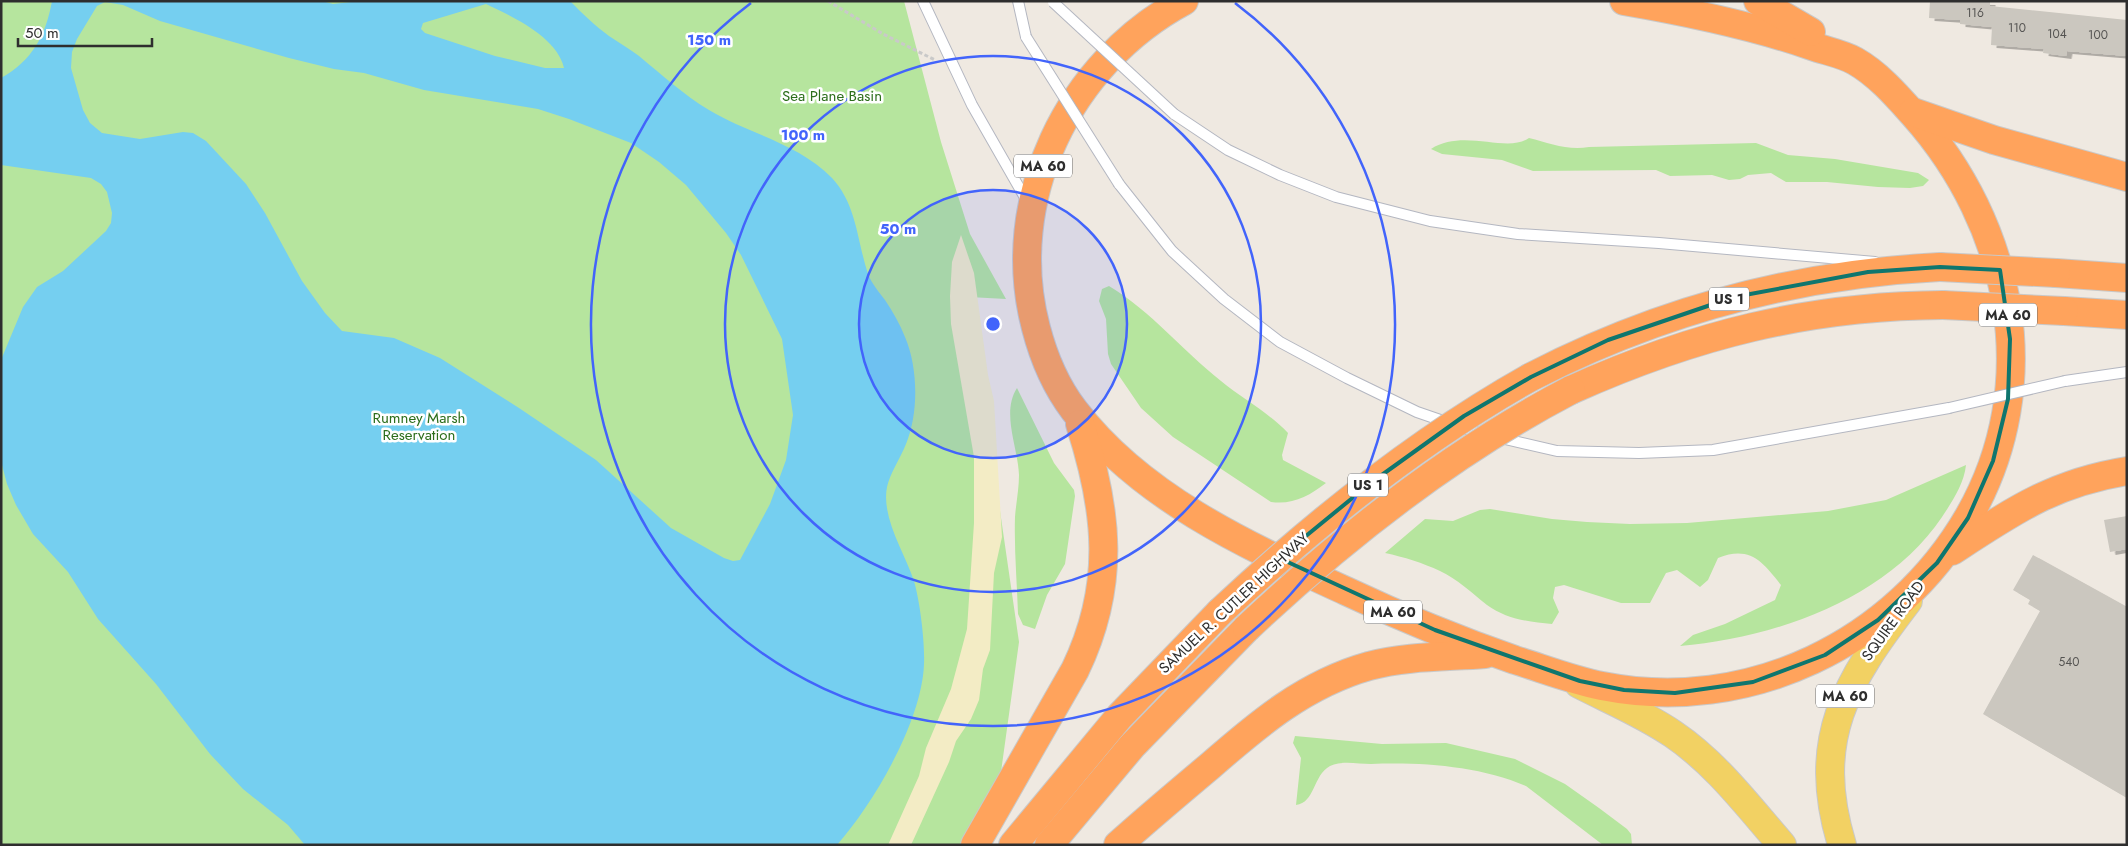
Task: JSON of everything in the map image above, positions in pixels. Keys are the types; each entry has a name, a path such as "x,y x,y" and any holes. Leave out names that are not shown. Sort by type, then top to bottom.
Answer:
{"highway":[{"name":"MA 60","path":"1184,1 1130,38 1110,56 1085,86 1052,143 1036,187 1027,261 1032,311 1050,370 1076,414 1130,470 1200,517 1375,605 1496,654 1562,676"},
{"path":"1624,1 1739,23 1856,62"},
{"name":"MA 60","path":"1758,1 1856,62 1885,84 1911,111 1945,152 1978,207 2000,271 2010,334 2008,399 1994,458 1974,507 1935,565"},
{"path":"1911,111 2013,146 2127,177"},
{"name":"SAMUEL R. CUTLER HIGHWAY","path":"1013,845 1119,717 1220,612 1289,550 1372,482 1464,416 1567,358 1639,328 1734,297 1830,277 1940,267 2127,278"},
{"name":"SAMUEL R. CUTLER HIGHWAY","path":"1049,845 1132,746 1248,628 1319,564 1409,492 1504,427 1571,390 1651,356 1746,327 1843,311 1943,305 2127,315"},
{"path":"975,845 1075,670 1088,640 1098,608 1105,558 1104,522 1093,464 1076,414"},
{"path":"1562,676 1604,687 1655,692 1706,691 1753,682 1804,665 1848,642 1892,609 1935,565 2012,512 2040,496 2084,480 2127,471"},
{"path":"1118,845 1258,724 1288,702 1319,685 1353,671 1386,662 1496,654"}],"main road":[{"name":"SQUIRE ROAD","path":"1842,845 1833,804 1831,775 1832,749 1838,717 1849,687 1862,663 1935,565"},
{"name":"MA 60","path":"1562,676 1655,722 1689,745 1719,773 1782,845"}],"lane":[{"path":"923,1 953,68 1032,210"},
{"path":"1018,1 1026,37 1119,184 1172,251 1224,299 1280,342 1347,378 1417,412 1475,432 1557,451 1639,453 1704,450 1788,438 1949,408 2065,381 2127,372"},
{"path":"1053,2 1174,114 1228,150 1280,175 1336,197 1430,221 1518,234 1659,243 1940,267"}],"path":[{"path":"828,1 883,34 953,68"}],"highlighted area":[{"path":"1940,267 2000,270 2010,339 2008,399 1993,461 1968,518 1937,563 1878,620 1825,655 1753,682 1675,693 1624,690 1580,681 1435,630 1279,558 1372,482 1464,416 1531,377 1608,340 1734,297 1868,272"}],"green space":[{"name":"Rumney Marsh Reservation","path":"1,1 904,1 941,142 970,234 1006,299 969,297 1019,642 1001,772 963,845 1,845"},
{"path":"1529,138 1574,148 1756,143 1788,155 1835,159 1918,173 1929,180 1923,186 1910,188 1827,182 1786,182 1771,173 1748,175 1740,179 1729,180 1712,175 1670,176 1656,170 1533,171 1502,160 1442,154 1431,149 1444,143 1457,141 1509,144"},
{"path":"1109,286 1139,307 1229,388 1288,433 1282,455 1283,460 1326,483 1294,501 1271,502 1173,437 1141,408 1111,364 1108,354 1106,319 1099,301 1102,289"},
{"path":"1017,388 1054,463 1074,490 1075,496 1065,564 1047,595 1035,629 1023,625 1018,614 1015,517 1019,475 1010,419 1012,398"},
{"path":"1966,465 1960,486 1942,517 1919,546 1891,571 1860,592 1826,609 1790,623 1716,642 1680,646 1693,635 1725,624 1775,600 1781,585 1768,569 1755,558 1747,555 1729,554 1718,558 1708,580 1700,587 1677,570 1666,573 1650,603 1621,603 1564,585 1555,587 1553,598 1559,612 1552,624 1526,621 1502,614 1446,574 1413,560 1385,553 1425,519 1453,521 1480,510 1490,509 1552,519 1630,524 1687,523 1828,511 1886,500"},
{"path":"1295,736 1382,744 1446,743 1515,759 1565,784 1599,808 1627,829 1631,834 1632,845 1603,845 1526,786 1489,774 1450,767 1410,764 1335,764 1324,770 1307,799 1296,805 1301,758 1293,743"}],"sand":[{"path":"961,235 974,273 988,375 994,401 1002,537 994,573 990,650 983,669 979,700 971,719 956,741 949,762 911,845 888,845 919,776 926,748 951,689 967,629 974,523 974,457 951,324 950,296 952,262"}],"water":[{"name":"Rumney Marsh Reservation","path":"52,1 322,1 333,4 360,1 570,1 604,32 639,56 700,104 724,118 789,147 819,166 832,178 847,200 868,274 899,323 912,362 915,390 913,418 906,444 888,482 886,499 887,511 895,535 914,581 922,622 924,655 921,686 915,710 894,760 866,807 837,845 305,845 288,825 243,789 210,754 156,684 98,619 68,572 33,534 16,505 7,484 1,461 1,360 23,307 37,287 63,271 106,231 111,223 112,213 107,192 101,184 91,178 1,165 1,78 21,64 36,46 46,25","holes":["105,2 123,5 160,21 289,58 334,69 364,73 424,90 538,109 631,143 659,162 686,185 726,233 741,255 782,339 793,415 786,460 770,504 740,560 733,561 724,558 671,528 596,460 440,358 394,338 342,331 325,313 302,281 265,213 246,184 206,141 193,133 183,132 140,139 102,133 90,123 83,110 71,68 72,52 77,39 97,6","486,4 521,22 543,38 553,47 560,57 564,68 545,68 495,56 425,33 421,29 423,23"]}],"building":[{"path":"1930,1 1990,2 1990,6 2127,20 2127,56 2067,51 2066,56 2043,53 2044,49 1991,45 1992,27 1960,24 1960,20 1929,18"},
{"path":"2127,516 2127,549 2110,552 2104,520"},
{"path":"2033,555 2127,607 2127,798 1983,714 2040,611 2028,604 2030,600 2013,590"}],"park label":[{"name":"Sea Plane Basin","path":"832,96"}]}
